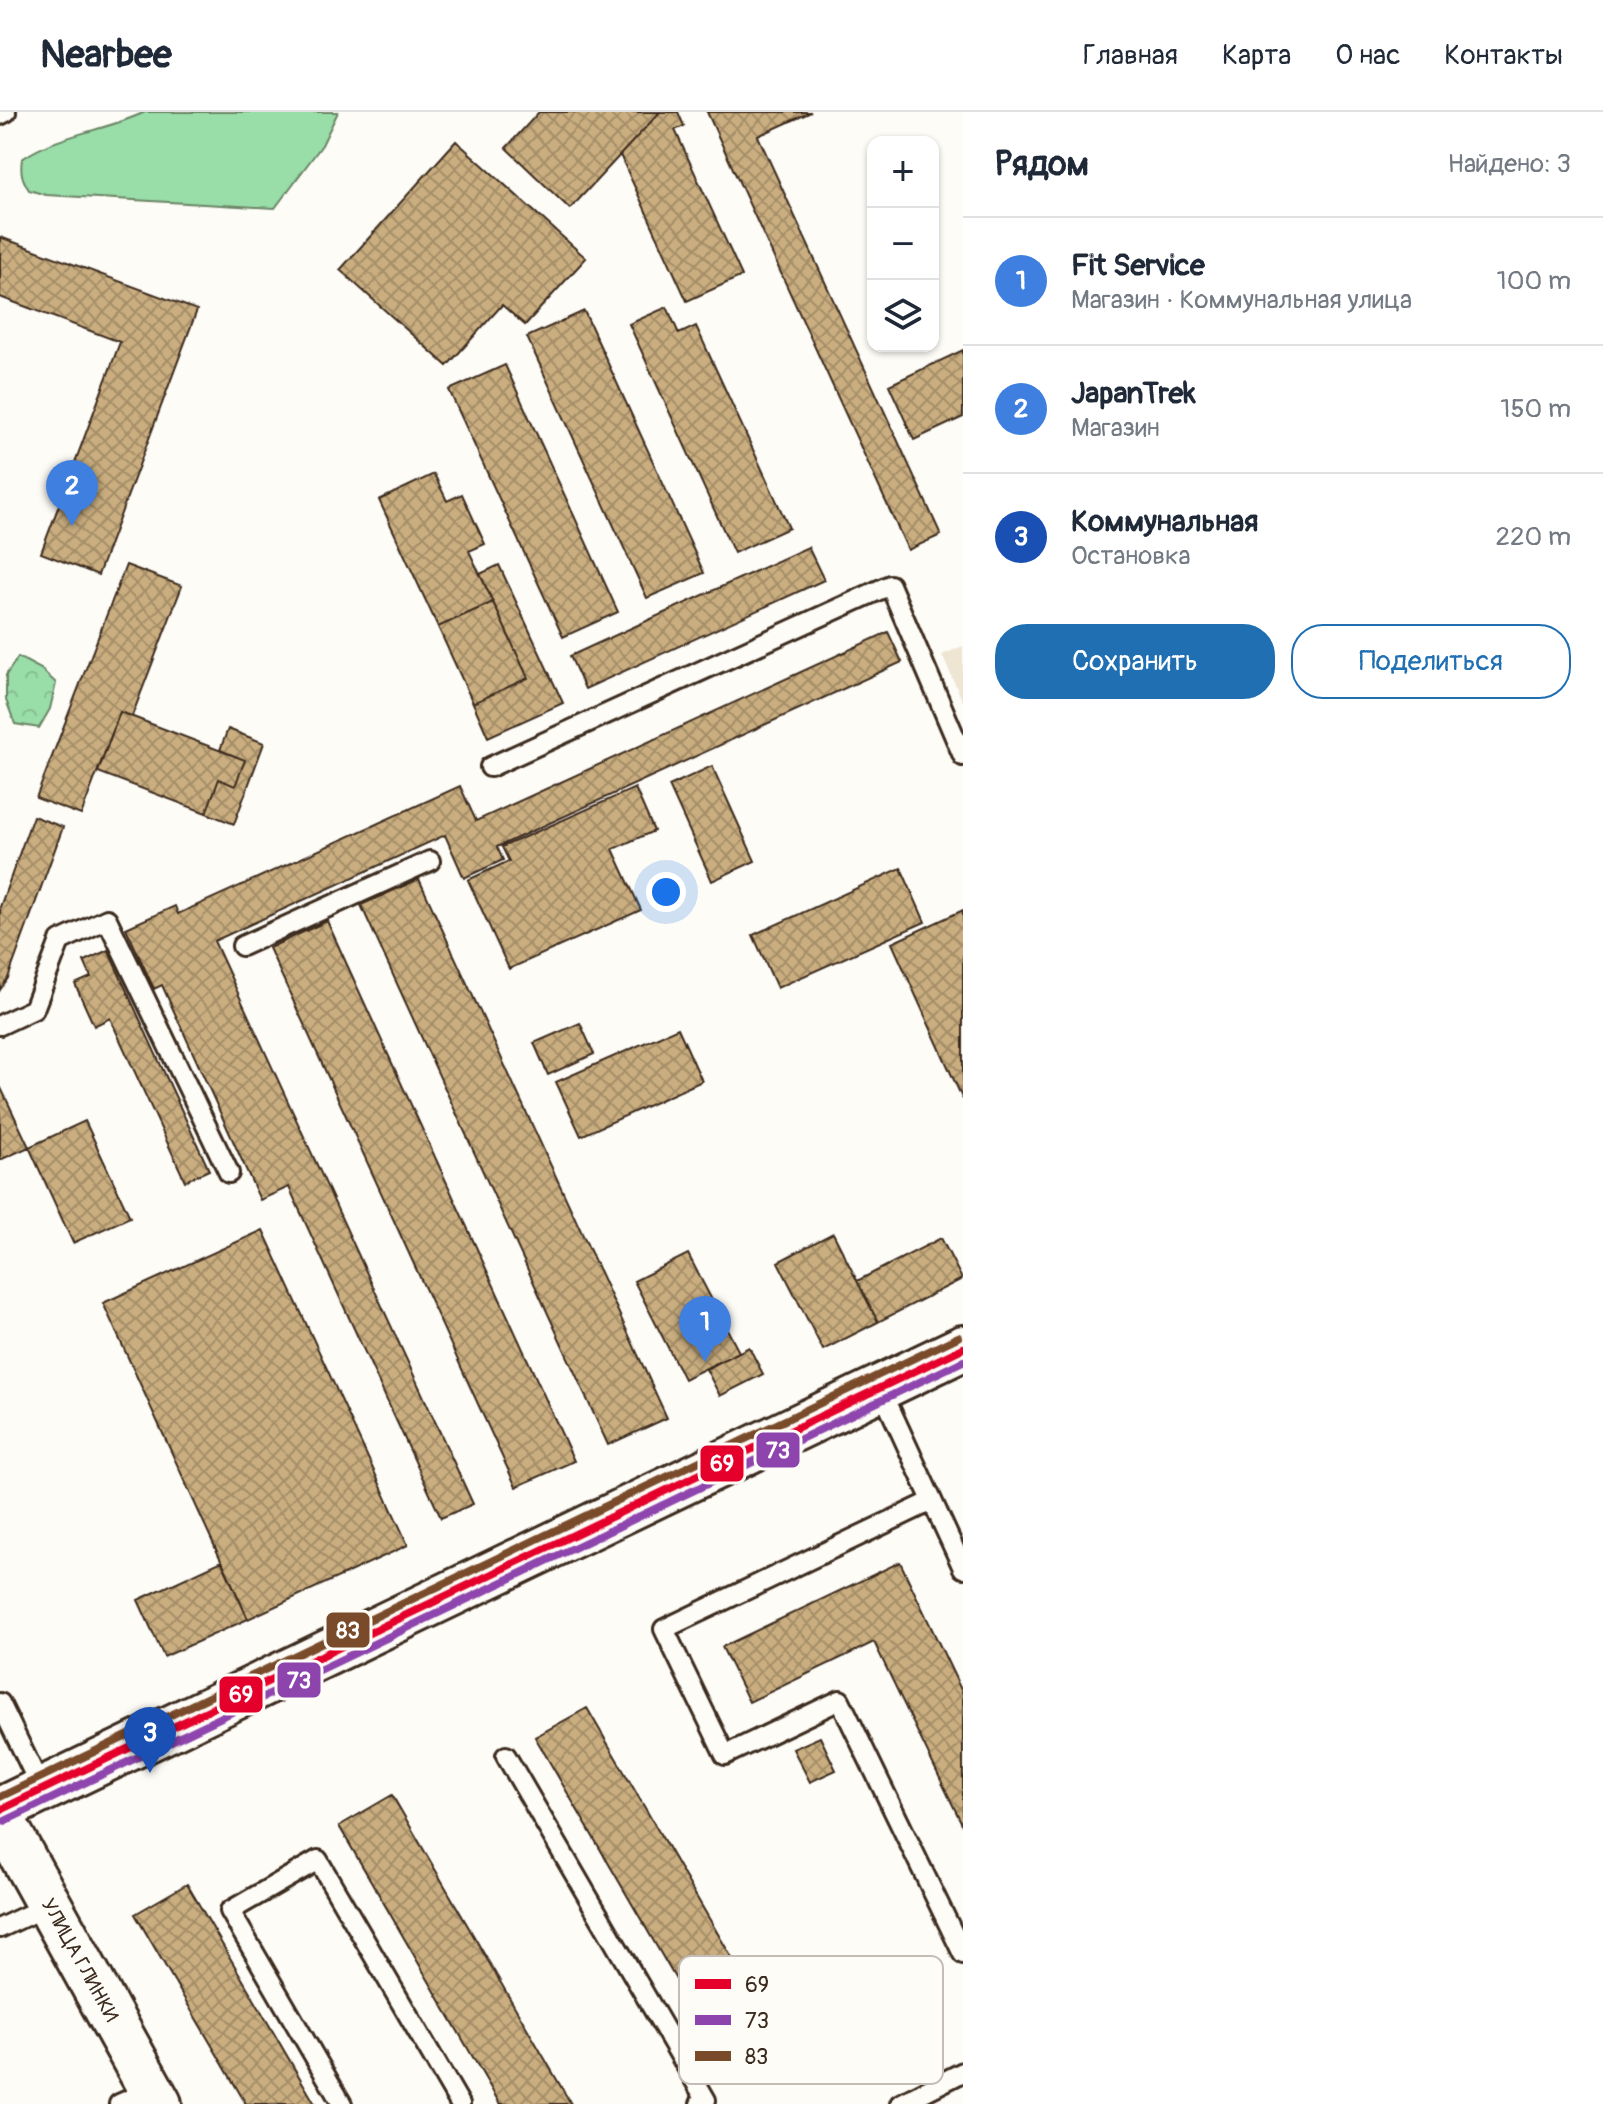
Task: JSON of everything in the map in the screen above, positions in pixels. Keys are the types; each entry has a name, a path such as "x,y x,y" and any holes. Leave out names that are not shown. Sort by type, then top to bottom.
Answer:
{"street":[{"path":"0,1810 963,1348"},
{"name":"УЛИЦА ГЛИНКИ","path":"0,1816 49,1905 143,2099"}],"lane":[{"path":"0,115 6,112"},
{"path":"490,767 890,585 963,756"},
{"path":"242,946 430,861"},
{"path":"0,1025 34,1009 60,941 107,919 229,1173"},
{"path":"880,1387 963,1568"},
{"path":"932,1501 664,1629 725,1755 840,1700 963,1954"},
{"path":"0,1703 42,1790"},
{"path":"506,1756 679,2054"},
{"path":"342,2104 230,1911 318,1860 460,2104"},
{"path":"0,1928 49,1905"},
{"path":"943,2082 963,2072"},
{"path":"697,2084 706,2100 700,2104"},
{"path":"900,2104 939,2084"}],"shaded area":[{"path":"963,646 963,702 942,655"}],"green space":[{"path":"145,112 338,112 322,145 275,208 46,195 29,190 22,175 22,159 66,138"},
{"path":"18,657 41,669 56,683 50,709 39,728 15,724 6,700 6,675"}],"building":[{"path":"539,112 660,112 570,209 506,148"},
{"path":"660,112 678,112 684,126 675,130 742,276 687,301 620,155"},
{"path":"707,112 811,112 758,136 941,535 908,550"},
{"path":"456,141 586,258 525,325 502,305 447,366 340,270"},
{"path":"0,237 197,310 98,575 41,553 120,342 0,297"},
{"path":"667,307 679,334 696,326 789,528 734,553 629,324"},
{"path":"584,311 704,573 647,598 527,337"},
{"path":"963,350 963,417 914,440 889,385"},
{"path":"505,365 618,612 563,637 449,390"},
{"path":"434,474 447,501 462,494 485,544 469,551 493,602 438,627 379,500"},
{"path":"808,547 824,580 585,689 570,656"},
{"path":"126,565 182,586 132,716 120,712 81,815 36,798"},
{"path":"499,565 563,703 488,737 473,703 528,678 480,574"},
{"path":"493,602 528,678 473,703 438,627"},
{"path":"888,632 902,662 497,847 503,860 464,878 445,835 214,941 473,1504 441,1518 289,1187 260,1200 162,985 154,989 126,928 175,906 178,914 460,786 476,821"},
{"path":"120,712 245,760 235,786 219,779 206,813 98,772"},
{"path":"228,729 264,743 234,824 206,813 219,779 235,786 245,760 220,750"},
{"path":"712,766 755,861 712,881 669,786"},
{"path":"635,788 654,831 613,849 641,910 509,969 468,880 509,861 502,847"},
{"path":"33,816 63,827 8,978 0,990 0,907"},
{"path":"901,868 925,922 777,988 753,935"},
{"path":"419,879 667,1418 608,1445 361,905"},
{"path":"963,910 963,1100 892,943"},
{"path":"327,921 574,1461 516,1487 269,948"},
{"path":"108,950 209,1170 185,1181 110,1018 94,1026 75,984 91,977 84,961"},
{"path":"580,1023 594,1054 548,1075 534,1043"},
{"path":"678,1028 702,1081 581,1136 556,1082"},
{"path":"0,1089 29,1147 0,1160"},
{"path":"85,1121 130,1217 73,1243 29,1147"},
{"path":"263,1230 408,1545 248,1619 103,1303"},
{"path":"833,1233 878,1322 823,1350 778,1262"},
{"path":"941,1238 962,1279 878,1322 857,1281"},
{"path":"688,1254 739,1352 684,1379 634,1281"},
{"path":"749,1347 763,1374 720,1396 706,1369"},
{"path":"222,1561 248,1619 164,1657 138,1600"},
{"path":"900,1562 963,1694 963,1826 874,1642 749,1702 722,1647"},
{"path":"587,1708 731,1956 679,1956 679,1985 535,1737"},
{"path":"820,1737 836,1770 810,1782 793,1749"},
{"path":"392,1795 571,2104 500,2104 339,1826"},
{"path":"187,1884 315,2104 246,2104 135,1914"}],"transit line":[{"name":"83","path":"0,1797 958,1337"},
{"name":"69","path":"0,1810 963,1348"},
{"name":"73","path":"5,1821 963,1361"}],"place":[{"name":"JapanTrek","path":"72,526"},
{"name":"Fit Service","path":"705,1362"},
{"name":"Коммунальная","path":"150,1773"}]}
